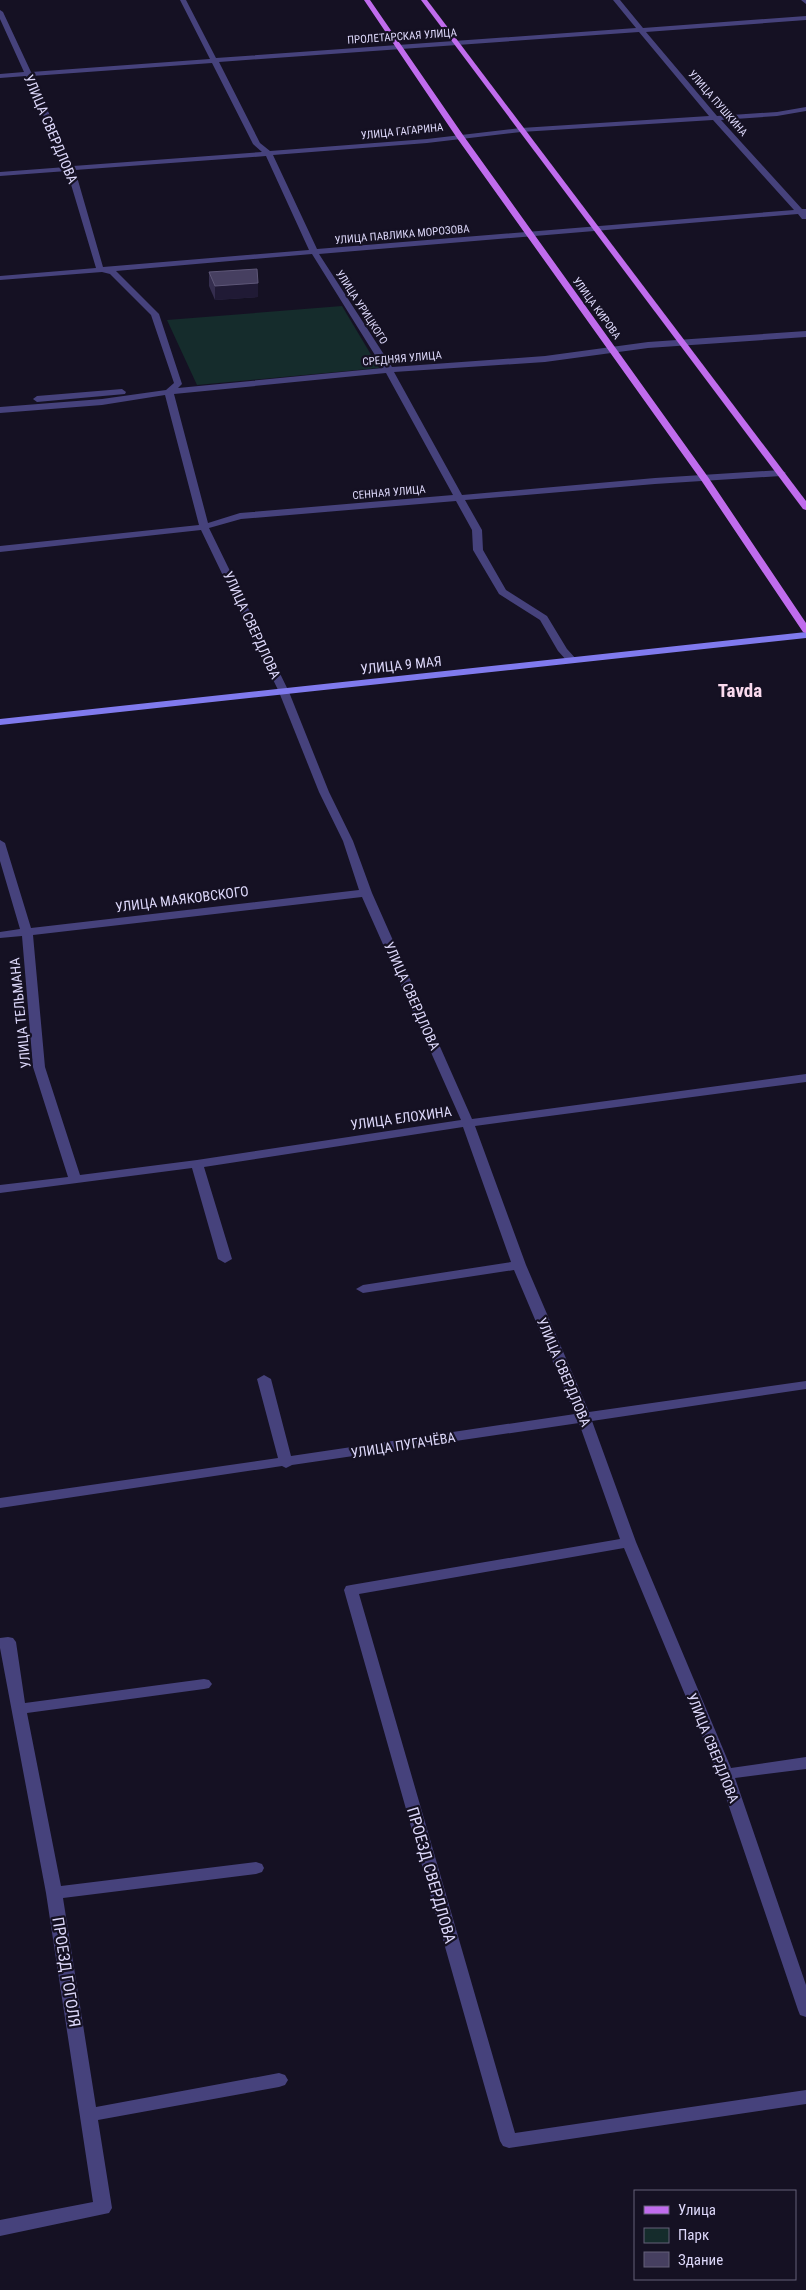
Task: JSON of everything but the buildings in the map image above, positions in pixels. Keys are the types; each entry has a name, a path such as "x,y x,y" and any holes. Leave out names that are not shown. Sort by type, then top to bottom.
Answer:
{"main road":[{"name":"УЛИЦА КИРОВА","path":"367,0 460,136 705,478 806,630"},
{"path":"424,0 806,507"}],"street":[{"name":"УЛИЦА УРИЦКОГО","path":"183,0 257,144 268,153 314,252 389,370 477,530 478,550 502,592 544,618 563,651 572,660"},
{"name":"УЛИЦА ПУШКИНА","path":"616,0 715,118 803,211 806,218"},
{"name":"УЛИЦА СВЕРДЛОВА","path":"0,12 70,168 100,269 113,272 155,314 178,384 169,392 204,528 284,692 324,792 348,842 366,893 468,1123 519,1266 584,1418 629,1542 726,1774 806,2010"},
{"name":"ПРОЛЕТАРСКАЯ УЛИЦА","path":"0,76 806,18"},
{"name":"УЛИЦА ГАГАРИНА","path":"0,174 427,141 521,130 778,114 806,109"},
{"name":"УЛИЦА ПАВЛИКА МОРОЗОВА","path":"0,278 803,211"},
{"name":"СРЕДНЯЯ УЛИЦА","path":"0,410 102,402 169,392 389,370 545,359 683,342 806,334"},
{"path":"0,402 97,393 169,392"},
{"name":"СЕННАЯ УЛИЦА","path":"0,549 204,528 240,516 458,497 781,473"},
{"name":"УЛИЦА 9 МАЯ","path":"0,722 806,635"},
{"name":"УЛИЦА ТЕЛЬМАНА","path":"0,843 27,932 39,1066 75,1180"},
{"name":"УЛИЦА МАЯКОВСКОГО","path":"0,935 366,893"},
{"name":"УЛИЦА ЕЛОХИНА","path":"0,1190 197,1164 468,1123 806,1078"},
{"path":"197,1164 225,1258"},
{"path":"364,1288 519,1266"},
{"path":"264,1380 286,1463"},
{"name":"УЛИЦА ПУГАЧЁВА","path":"0,1503 286,1463 806,1385"},
{"name":"ПРОЕЗД СВЕРДЛОВА","path":"629,1542 351,1590 508,2141 806,2097"},
{"name":"ПРОЕЗД ГОГОЛЯ","path":"0,1643 8,1642 18,1709 54,1893 103,2208 0,2228"},
{"path":"18,1709 204,1684"},
{"path":"726,1774 806,1763"},
{"path":"54,1893 256,1868"},
{"path":"89,2115 279,2080"}],"green space":[{"path":"342,306 379,368 197,385 167,320"}],"district":[{"name":"Tavda","path":"740,690"}]}
